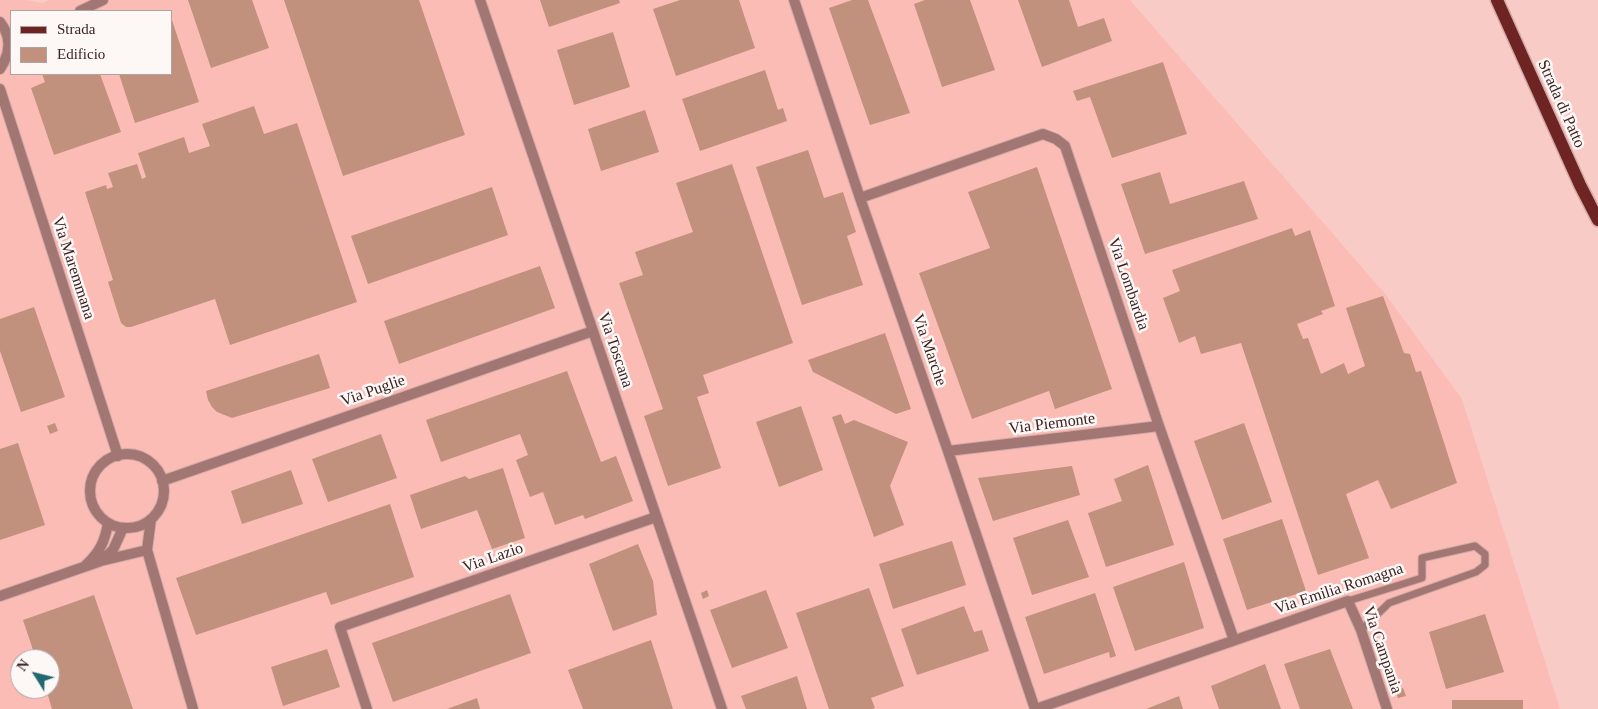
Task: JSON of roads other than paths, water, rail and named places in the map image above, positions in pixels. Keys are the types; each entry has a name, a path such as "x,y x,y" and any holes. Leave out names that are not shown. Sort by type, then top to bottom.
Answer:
{"main road":[{"name":"Strada di Patto","path":"1497,0 1580,185 1598,220"}],"street":[{"path":"82,10 103,0"},
{"name":"Via Toscana","path":"480,0 722,709"},
{"name":"Via Marche","path":"794,0 1036,709"},
{"path":"0,69 10,52 4,24"},
{"name":"Via Maremmana","path":"0,89 118,456"},
{"name":"Via Lombardia","path":"860,198 1043,134 1062,142 1067,149 1159,426 1234,640"},
{"name":"Via Puglie","path":"162,481 593,332"},
{"name":"Via Piemonte","path":"948,451 1159,426"},
{"path":"151,519 137,526 123,528 108,523 98,514 93,506 90,488 93,477 99,467 108,460 118,456 131,455 143,458 156,468 162,481 163,495 160,506 151,519 147,550 193,709"},
{"name":"Via Lazio","path":"367,709 340,627 656,517"},
{"path":"81,568 101,549 105,541 108,523"},
{"path":"101,561 118,544 123,528"},
{"path":"0,596 101,561 147,550"},
{"name":"Via Emilia Romagna","path":"1036,709 1348,601"},
{"name":"Via Campania","path":"1348,601 1361,630 1387,709"}],"lane":[{"name":"Via Emilia Romagna","path":"1348,601 1422,578 1422,558 1475,546 1485,554 1485,565 1476,572 1389,603 1361,630"}]}
